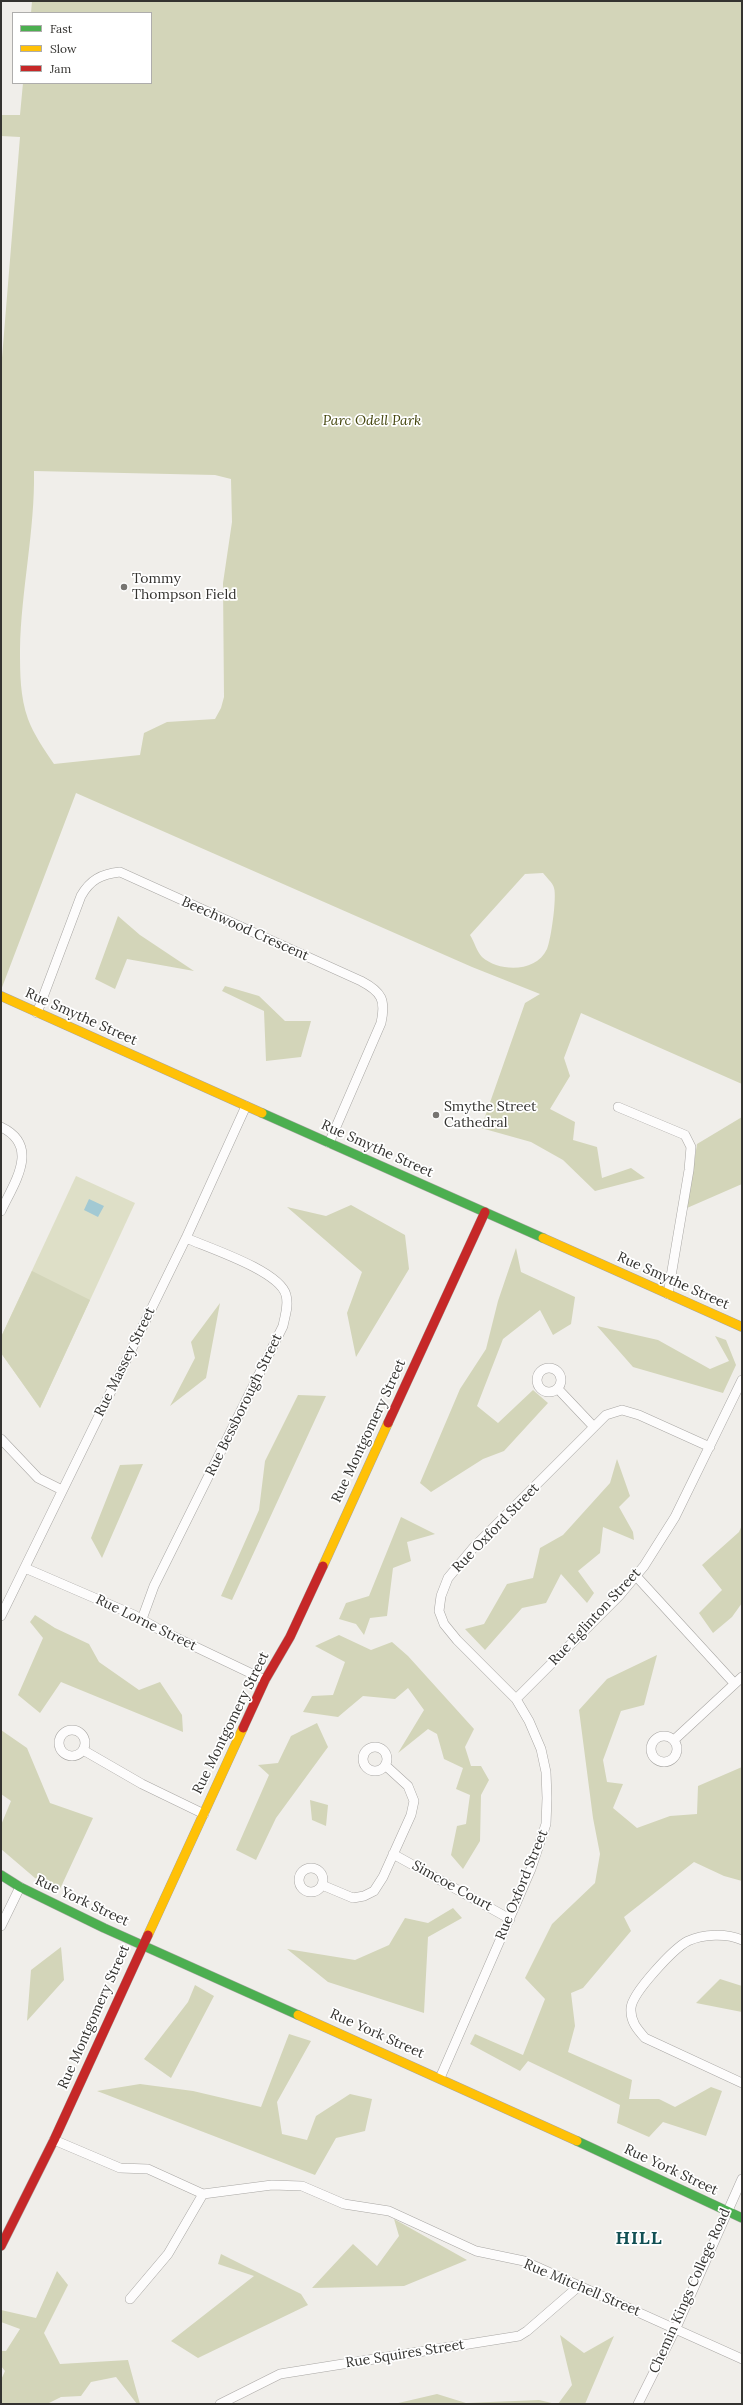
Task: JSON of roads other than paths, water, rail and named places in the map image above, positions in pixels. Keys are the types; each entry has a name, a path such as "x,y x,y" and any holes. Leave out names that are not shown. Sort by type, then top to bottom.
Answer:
{"street":[{"name":"Beechwood Crescent","path":"37,1012 80,896 86,887 102,874 120,872 361,981 374,988 379,994 384,1007 380,1023 329,1143"},
{"name":"Rue Smythe Street","path":"1,996 742,1327"},
{"name":"Rue Massey Street","path":"1,1616 26,1568 62,1490 186,1238 246,1106"},
{"path":"618,1107 685,1135 691,1147 689,1170 668,1294"},
{"path":"1,1127 16,1136 24,1155 23,1164 1,1211"},
{"name":"Rue Montgomery Street","path":"1,2246 54,2140 265,1680 290,1637 485,1212"},
{"name":"Rue Bessborough Street","path":"142,1619 154,1586 283,1326 288,1308 286,1294 279,1283 266,1274 186,1238"},
{"name":"Rue Eglinton Street","path":"516,1699 619,1596 636,1576 675,1517 742,1380"},
{"path":"558,1389 594,1427"},
{"name":"Rue Oxford Street","path":"440,2078 531,1869 546,1824 547,1798 546,1772 541,1749 530,1721 516,1699 457,1640 444,1624 439,1611 441,1596 448,1578 474,1548 606,1415 622,1410 639,1415 710,1447"},
{"path":"1,1439 38,1478 62,1490"},
{"name":"Rue Lorne Street","path":"26,1568 142,1619 184,1642 265,1680"},
{"path":"636,1576 734,1683"},
{"path":"674,1740 742,1676"},
{"path":"83,1750 142,1784 204,1814"},
{"path":"322,1885 348,1897 364,1896 374,1891 411,1815 414,1801 408,1786 385,1766"},
{"name":"Simcoe Court","path":"393,1854 510,1919"},
{"name":"Rue York Street","path":"1,1875 20,1887 104,1928 143,1944 440,2078 742,2218"},
{"path":"1,1926 20,1887"},
{"path":"742,1940 713,1935 687,1942 637,1991 631,2007 632,2018 636,2029 645,2038 742,2083"},
{"path":"54,2140 120,2168 148,2169 203,2194 168,2254 130,2299"},
{"name":"Chemin Kings College Road","path":"638,2404 676,2328 726,2211 742,2179"},
{"name":"Rue Mitchell Street","path":"203,2194 272,2185 302,2186 344,2204 389,2211 476,2251 524,2261 676,2328 742,2360"},
{"name":"Rue Squires Street","path":"220,2404 280,2374 519,2336 527,2331 579,2286"}],"water":[{"path":"89,1199 104,1206 98,1217 84,1210"}],"place":[{"name":"Tommy Thompson Field","path":"124,587"},
{"name":"Smythe Street Cathedral","path":"436,1115"}],"district":[{"name":"HILL","path":"639,2239"}],"park label":[{"name":"Parc Odell Park","path":"372,421"}]}
